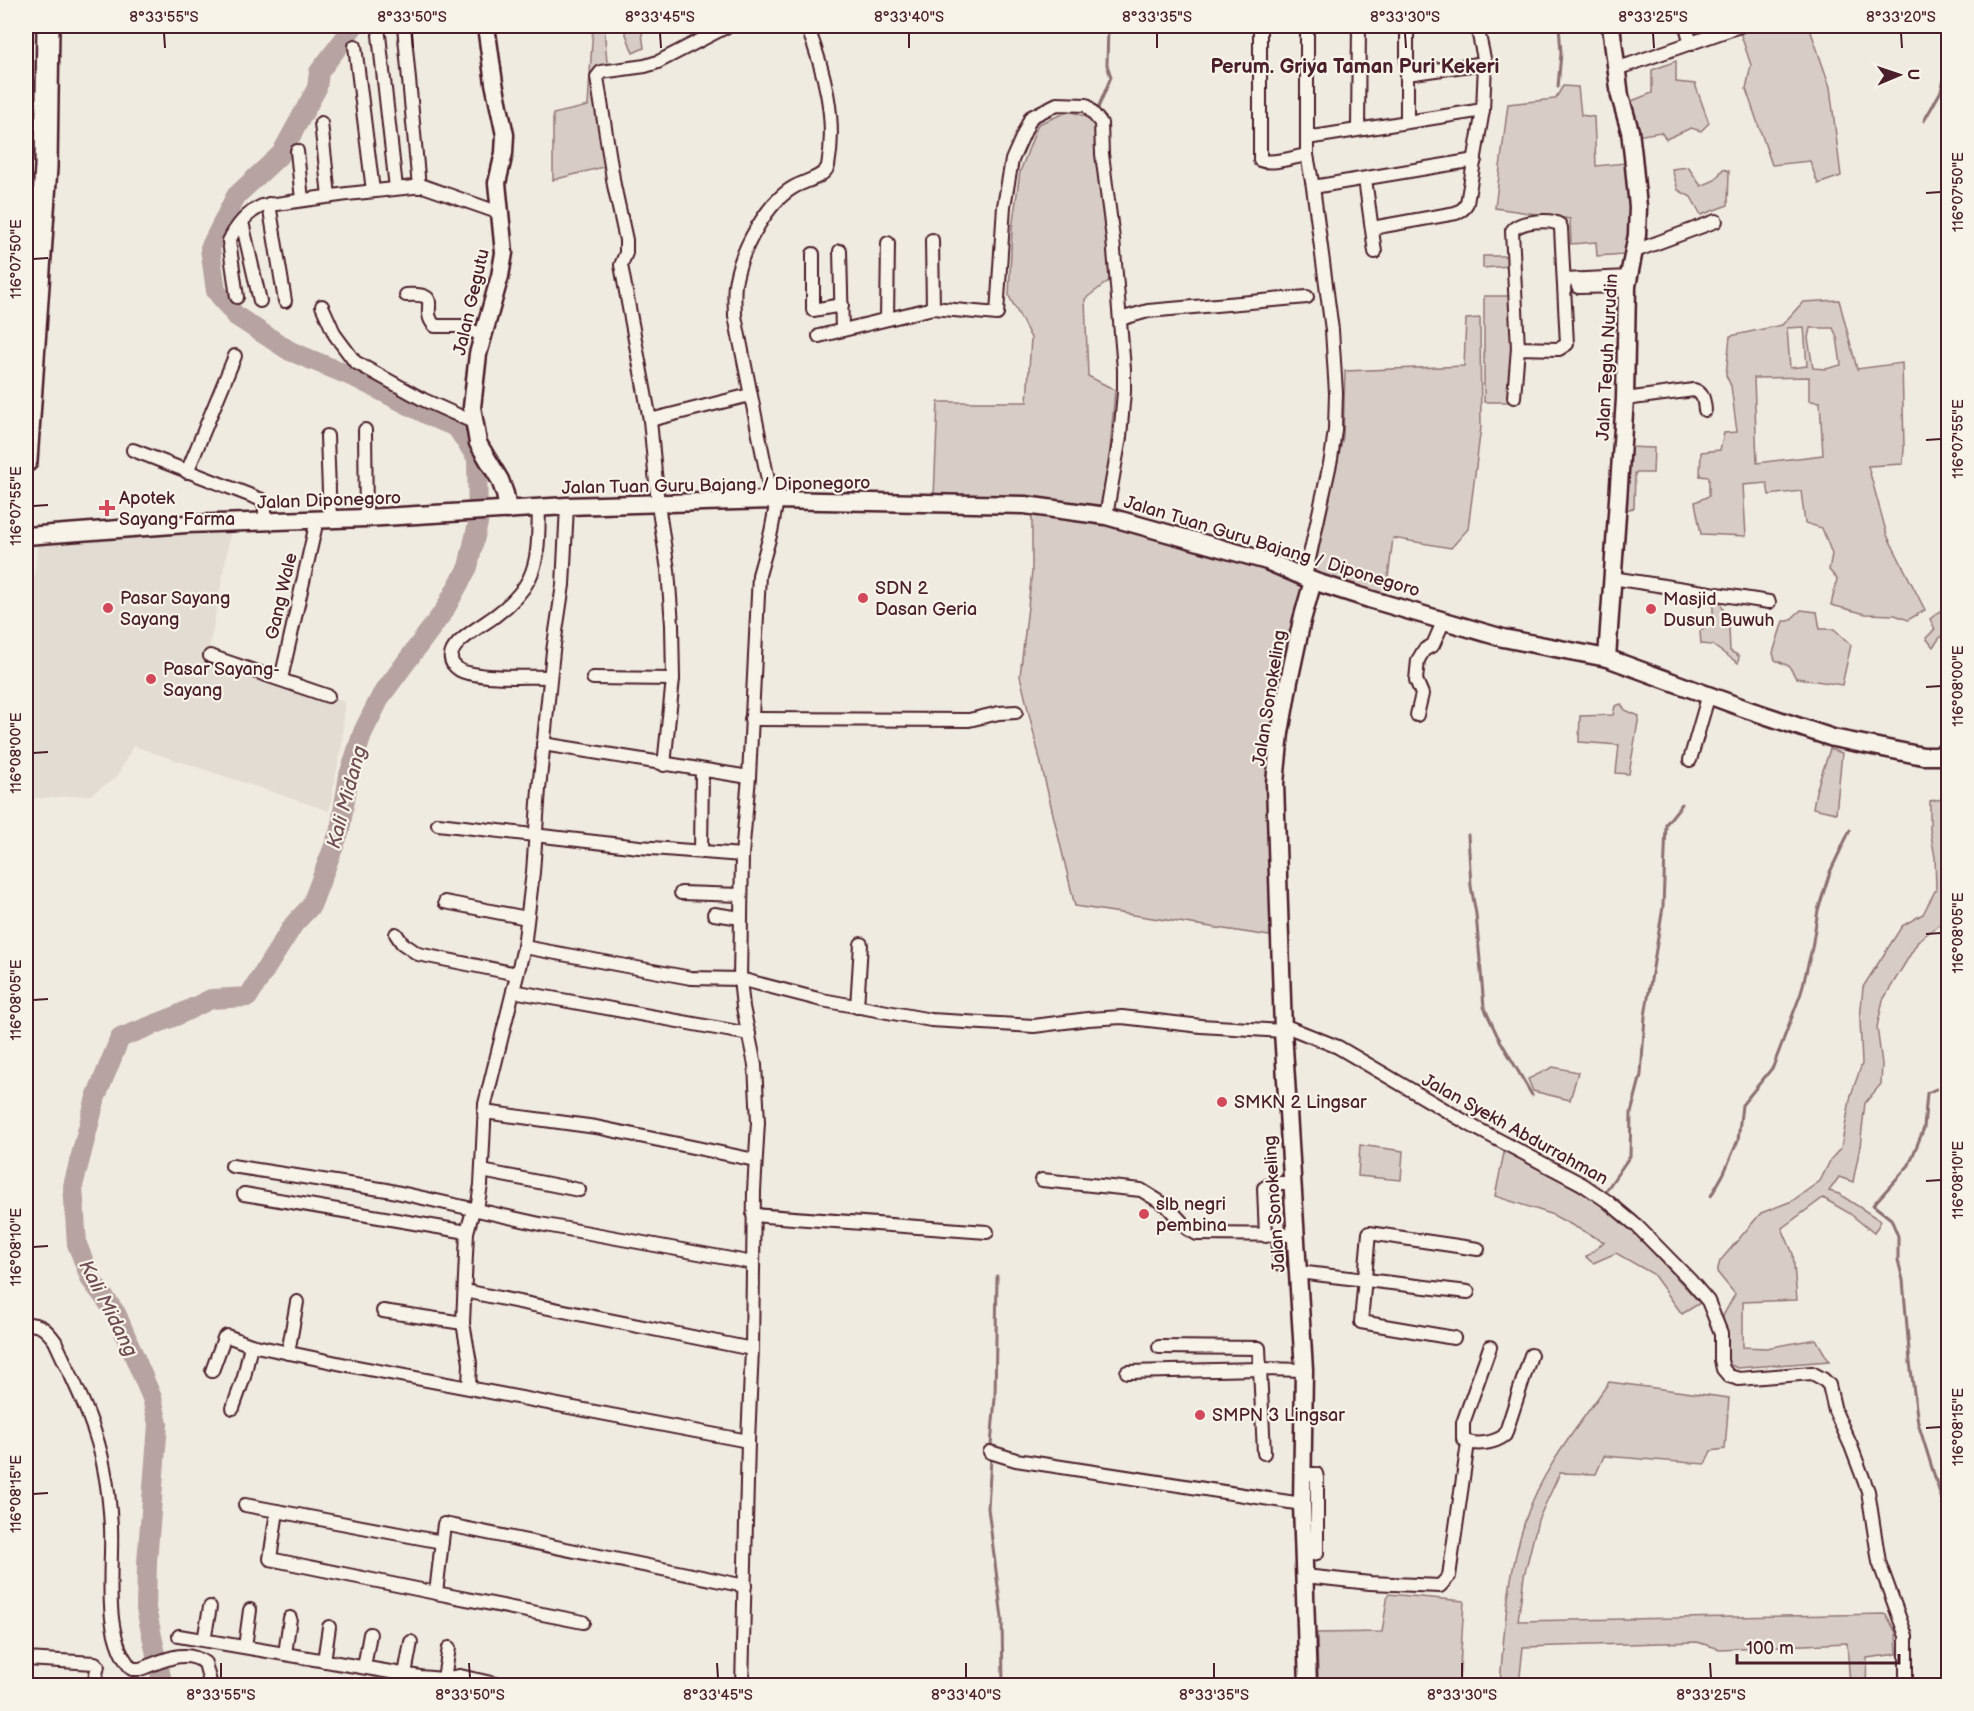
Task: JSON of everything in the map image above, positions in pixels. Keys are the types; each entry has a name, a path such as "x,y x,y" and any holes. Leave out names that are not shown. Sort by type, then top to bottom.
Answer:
{"highway":[{"path":"26,461 31,288 43,224 48,26"}],"street":[{"path":"404,26 419,187"},
{"name":"Jalan Gegutu","path":"486,26 490,61 505,135 504,153 497,183 504,254 500,276 482,335 473,389 473,422 478,443 503,487 499,511"},
{"path":"664,765 673,679 668,570 658,504 650,420 621,264 626,253 626,240 614,184 597,77 601,72 658,62 728,26"},
{"path":"742,1686 752,1349 753,1215 758,1103 755,1065 743,1007 740,979 742,855 749,777 759,575 771,532 775,500 750,395 735,316 736,279 741,262 761,221 793,187 827,170 830,155 831,113 822,72 807,26"},
{"path":"1260,26 1260,160 1264,162 1307,155"},
{"path":"1307,26 1307,155 1332,330 1336,411 1331,459 1309,579"},
{"path":"1358,129 1359,26"},
{"path":"1407,26 1407,121"},
{"path":"1372,228 1456,213 1467,203 1483,110 1485,63 1477,26"},
{"name":"Jalan Teguh Nurudin","path":"1607,658 1625,399 1628,281 1635,251 1638,216 1630,131 1620,96 1611,26"},
{"path":"1686,26 1691,44"},
{"path":"1616,69 1740,26"},
{"path":"379,36 396,188"},
{"path":"355,46 373,191"},
{"path":"1407,74 1485,63"},
{"path":"819,336 933,308 997,314 1004,207 1012,160 1031,117 1057,104 1086,105 1101,123 1102,154 1120,319 1124,392 1117,462 1106,516"},
{"path":"1307,138 1483,110"},
{"path":"26,121 47,127"},
{"path":"321,123 329,196"},
{"path":"297,151 302,200"},
{"path":"1313,187 1475,160"},
{"path":"1365,179 1375,252"},
{"path":"237,297 229,241 251,211 269,204 419,187 450,194 500,213"},
{"path":"269,204 285,302"},
{"path":"1514,398 1518,348 1512,231 1525,223 1555,221 1560,225 1568,344 1558,349 1518,348"},
{"path":"1635,251 1716,221"},
{"path":"242,222 260,302"},
{"path":"932,240 933,308"},
{"path":"887,319 888,243"},
{"path":"840,251 842,330"},
{"path":"813,254 813,310 842,305"},
{"path":"1564,284 1628,281"},
{"path":"406,295 424,294 427,296 430,321 435,326 461,326 482,335"},
{"path":"1120,319 1148,311 1307,297"},
{"path":"322,306 335,335 355,362 424,400 473,422"},
{"path":"187,472 236,356"},
{"path":"1625,399 1694,390 1703,396 1705,410"},
{"path":"650,420 750,395"},
{"path":"365,430 366,518"},
{"name":"Gang Wale","path":"281,680 323,520 327,436"},
{"path":"133,450 262,500 265,507 265,522"},
{"name":"Jalan Tuan Guru Bajang / Diponegoro","path":"499,511 539,507 775,500 1025,505 1106,516 1267,561 1309,579 1369,599 1503,638 1607,658 1833,738 1923,756 1938,756 1948,751"},
{"path":"469,1387 470,1363 463,1323 467,1232 481,1185 484,1112 524,947 550,677 563,585 567,506"},
{"path":"539,507 538,549 529,580 515,598 495,617 466,636 454,649 451,657 454,665 466,673 550,677"},
{"name":"Jalan Diponegoro","path":"26,536 186,524 499,511"},
{"path":"1612,578 1769,602"},
{"name":"Jalan Sonokeling","path":"1308,1686 1302,1504 1304,1370 1283,1028 1275,783 1280,733 1309,579"},
{"path":"1418,715 1422,694 1416,680 1418,660 1424,650 1433,645 1444,620"},
{"path":"210,656 328,696"},
{"path":"593,678 673,679"},
{"path":"1690,760 1709,694"},
{"path":"751,719 969,720 999,713 1016,712"},
{"path":"543,744 749,777"},
{"path":"701,852 702,770"},
{"path":"438,824 742,855"},
{"path":"681,893 741,895"},
{"path":"445,902 527,918"},
{"path":"714,914 741,918"},
{"path":"396,934 402,943 418,954 517,974"},
{"path":"857,1007 861,945"},
{"path":"524,947 691,978 740,979 857,1007 931,1020 1034,1026 1122,1017 1201,1026 1283,1028"},
{"path":"513,991 749,1034"},
{"name":"Jalan Syekh Abdurrahman","path":"1283,1028 1338,1047 1474,1127 1582,1184 1607,1201 1637,1226 1708,1301 1721,1333 1722,1366 1730,1376 1739,1379 1812,1373 1826,1382 1832,1392 1838,1418 1868,1491 1879,1562 1906,1636 1906,1686"},
{"path":"484,1112 596,1127 755,1160"},
{"path":"232,1166 387,1190 475,1210 753,1263"},
{"path":"482,1171 579,1190"},
{"path":"1042,1180 1141,1190 1167,1206 1188,1229 1197,1234 1296,1235"},
{"path":"1280,1264 1272,1236 1264,1188 1272,1183 1292,1183"},
{"path":"244,1194 467,1232"},
{"path":"753,1215 987,1232"},
{"path":"1454,1338 1360,1322 1369,1233 1478,1249"},
{"path":"1298,1272 1468,1292"},
{"path":"465,1291 752,1349"},
{"path":"288,1353 297,1302"},
{"path":"383,1311 463,1323"},
{"path":"26,1324 40,1325 55,1341 95,1430 104,1469 111,1528 110,1605 120,1649 127,1663 132,1669 140,1669 176,1656 190,1656 205,1663 211,1686"},
{"path":"212,1371 225,1336 250,1345 288,1353 748,1441"},
{"path":"233,1408 244,1377 250,1345"},
{"path":"1160,1347 1259,1348 1264,1453"},
{"path":"1490,1347 1462,1423 1463,1439 1468,1443 1498,1441 1506,1435 1531,1355"},
{"path":"1126,1372 1304,1370"},
{"path":"1305,1576 1440,1586 1449,1576 1468,1443"},
{"path":"990,1452 1016,1460 1302,1504"},
{"path":"1303,1474 1316,1474 1317,1478 1317,1553 1304,1556"},
{"path":"245,1505 442,1542"},
{"path":"277,1511 270,1559 583,1622"},
{"path":"436,1593 444,1524 745,1586"},
{"path":"204,1640 210,1606"},
{"path":"245,1647 250,1610"},
{"path":"285,1654 290,1618"},
{"path":"324,1660 329,1627"},
{"path":"364,1667 370,1634"},
{"path":"179,1636 364,1667 409,1680 443,1682 460,1676 506,1686"},
{"path":"409,1680 411,1642"},
{"path":"443,1682 449,1648"},
{"path":"26,1659 95,1663 98,1666 93,1686"}],"shaded area":[{"path":"593,26 604,26 607,63 593,76 607,166 553,180 553,114 588,106"},
{"path":"623,26 641,26 644,48 633,53"},
{"path":"1738,26 1809,26 1830,87 1841,176 1818,184 1810,161 1772,165 1746,89 1751,65"},
{"path":"1676,61 1676,82 1695,84 1709,123 1701,131 1691,128 1666,139 1661,132 1636,136 1629,102 1652,93 1652,70"},
{"path":"1563,86 1578,87 1581,115 1594,117 1596,166 1625,163 1629,220 1625,254 1597,256 1596,242 1571,244 1570,219 1495,208 1508,104 1555,99"},
{"path":"1070,111 1096,120 1096,151 1111,279 1085,299 1088,376 1115,390 1104,522 1224,554 1303,585 1268,783 1270,936 1075,906 1020,676 1032,572 1032,496 934,497 938,402 1027,402 1031,338 1009,296 1012,229 1020,172 1038,124"},
{"path":"1688,167 1701,186 1715,180 1723,169 1729,171 1728,205 1701,215 1691,197 1678,190 1672,169"},
{"path":"1483,256 1509,256 1510,266 1483,268"},
{"path":"1484,296 1510,296 1513,347 1510,402 1484,402"},
{"path":"1839,300 1857,369 1902,363 1903,464 1868,466 1887,535 1925,610 1908,620 1895,615 1866,614 1831,605 1837,579 1829,570 1832,554 1822,528 1805,523 1801,491 1769,495 1767,483 1743,485 1746,536 1701,534 1695,502 1709,496 1709,477 1700,476 1701,452 1720,450 1724,433 1737,432 1731,386 1726,375 1730,336 1782,325 1803,302","holes":["1804,327 1807,366 1790,368 1787,328","1810,328 1833,328 1837,337 1841,365 1826,369 1813,368 1808,338","1809,377 1809,401 1820,402 1823,455 1757,463 1754,378"]},
{"path":"1480,318 1481,427 1468,529 1451,548 1393,538 1386,594 1314,572 1343,436 1345,371 1464,366 1466,319"},
{"path":"1627,447 1654,448 1653,473 1635,473 1634,508 1621,511"},
{"name":"Pasar Sayang- Sayang","path":"232,524 208,656 345,702 342,743 329,811 133,746 117,777 90,795 26,799 26,637 39,537"},
{"path":"1720,602 1723,609 1722,627 1729,628 1730,651 1739,656 1738,663 1712,645 1701,644 1700,631 1713,622 1713,603"},
{"path":"1943,609 1948,614 1948,627 1933,647 1926,638 1935,629 1930,619"},
{"path":"1801,610 1817,612 1820,629 1834,629 1851,645 1842,685 1796,678 1789,666 1775,660 1773,653 1783,621 1789,621"},
{"path":"1621,704 1625,710 1639,716 1629,774 1616,773 1619,745 1579,742 1580,716 1613,715 1615,706"},
{"path":"1830,749 1842,753 1836,813 1813,808 1816,791"},
{"path":"1943,799 1948,812 1948,922 1944,921 1919,940 1883,1000 1877,1027 1882,1064 1881,1084 1865,1103 1853,1182 1839,1177 1829,1191 1839,1194 1881,1221 1874,1233 1849,1213 1823,1198 1782,1228 1793,1254 1797,1300 1743,1302 1743,1347 1766,1348 1816,1339 1829,1361 1737,1368 1727,1363 1723,1316 1735,1294 1717,1272 1720,1261 1761,1213 1792,1201 1820,1181 1831,1159 1841,1148 1851,1095 1862,1064 1860,1019 1863,987 1902,926 1923,914 1936,889 1935,857 1930,830 1930,801"},
{"path":"1553,1067 1578,1072 1570,1100 1533,1091 1528,1079"},
{"path":"1360,1145 1403,1151 1401,1180 1358,1176"},
{"path":"1505,1148 1602,1204 1625,1222 1700,1303 1682,1314 1653,1274 1616,1253 1593,1263 1586,1257 1604,1242 1551,1214 1495,1196"},
{"path":"1609,1382 1729,1398 1725,1449 1711,1451 1705,1464 1604,1456 1596,1474 1560,1473 1538,1520 1524,1576 1518,1621 1886,1614 1896,1633 1897,1654 1867,1658 1866,1685 1850,1685 1847,1643 1720,1649 1697,1642 1523,1647 1519,1685 1500,1685 1511,1580 1526,1518 1552,1465"},
{"path":"1388,1594 1464,1601 1459,1685 1318,1685 1317,1633 1382,1632"}],"waterway":[{"name":"Kali Midang","path":"163,1686 146,1609 147,1562 158,1424 152,1398 116,1313 91,1280 77,1244 73,1186 96,1097 120,1038 176,1016 211,999 248,997 294,924 311,906 340,830 349,775 363,732 381,696 444,611 468,567 478,523 477,458 456,427 358,379 290,351 236,316 216,291 210,248 236,196 281,154 317,88 319,72 354,26"},
{"path":"1098,108 1111,77 1107,65 1108,26"},
{"path":"1558,87 1561,53 1559,26"},
{"path":"1924,121 1941,91 1948,63"},
{"path":"1605,1192 1630,1156 1631,1113 1641,1075 1645,1016 1663,907 1666,824 1682,804"},
{"path":"1711,1196 1738,1140 1742,1105 1773,1067 1801,993 1818,910 1830,872 1850,830"},
{"path":"1468,835 1484,1007 1497,1035 1532,1095"},
{"path":"1936,1089 1927,1093 1924,1128 1909,1165 1873,1205 1891,1219 1898,1236 1898,1260 1903,1280 1918,1423 1948,1519"},
{"path":"991,1445 995,1398 997,1276"},
{"path":"991,1458 988,1508 1002,1618 1003,1686"},
{"path":"123,1686 138,1674"}],"place":[{"name":"Apotek Sayang Farma","path":"107,508"},
{"name":"SDN 2 Dasan Geria","path":"863,598"},
{"name":"Pasar Sayang Sayang","path":"108,608"},
{"name":"Masjid Dusun Buwuh","path":"1651,609"},
{"name":"Pasar Sayang- Sayang","path":"151,679"},
{"name":"SMKN 2 Lingsar","path":"1222,1102"},
{"name":"slb negri pembina","path":"1144,1214"},
{"name":"SMPN 3 Lingsar","path":"1200,1415"}],"district":[{"name":"Perum. Griya Taman Puri Kekeri","path":"1355,66"}]}
